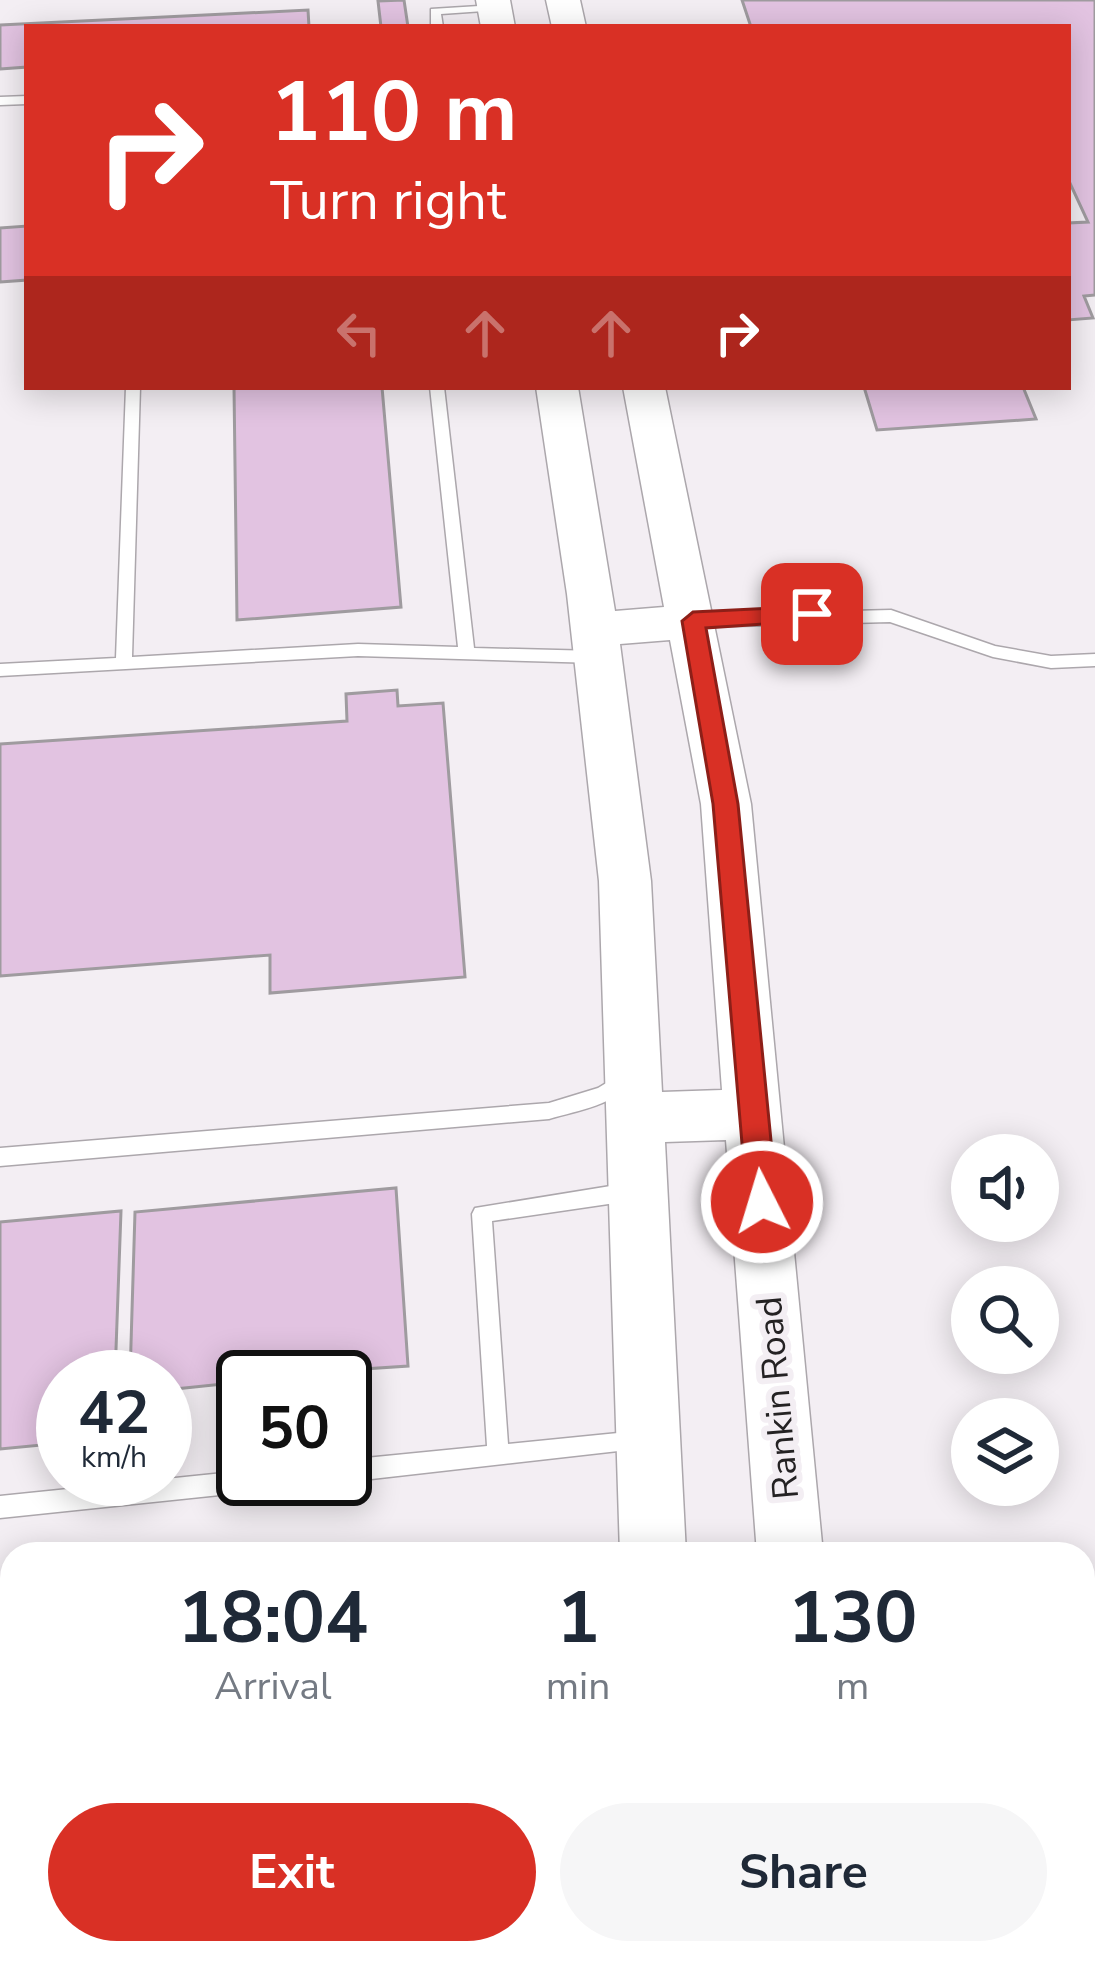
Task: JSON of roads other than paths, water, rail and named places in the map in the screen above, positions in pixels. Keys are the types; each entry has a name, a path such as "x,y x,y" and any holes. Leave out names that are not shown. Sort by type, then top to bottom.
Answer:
{"main road":[{"path":"556,390 596,644 625,881 653,1542"},
{"name":"Rankin Road","path":"645,390 726,804 789,1542"},
{"path":"596,644 693,621"},
{"path":"636,1095 755,1114"}],"lane":[{"path":"434,6 495,12"},
{"path":"124,663 133,390"},
{"path":"437,390 467,654"},
{"path":"693,621 891,616 993,651 1051,662 1095,660"},
{"path":"0,670 358,650 467,654 596,644"},
{"path":"0,1157 549,1111 604,1095 636,1095"},
{"path":"498,1455 482,1214 640,1190"},
{"path":"372,1468 649,1440"},
{"path":"0,1507 216,1484"}]}
